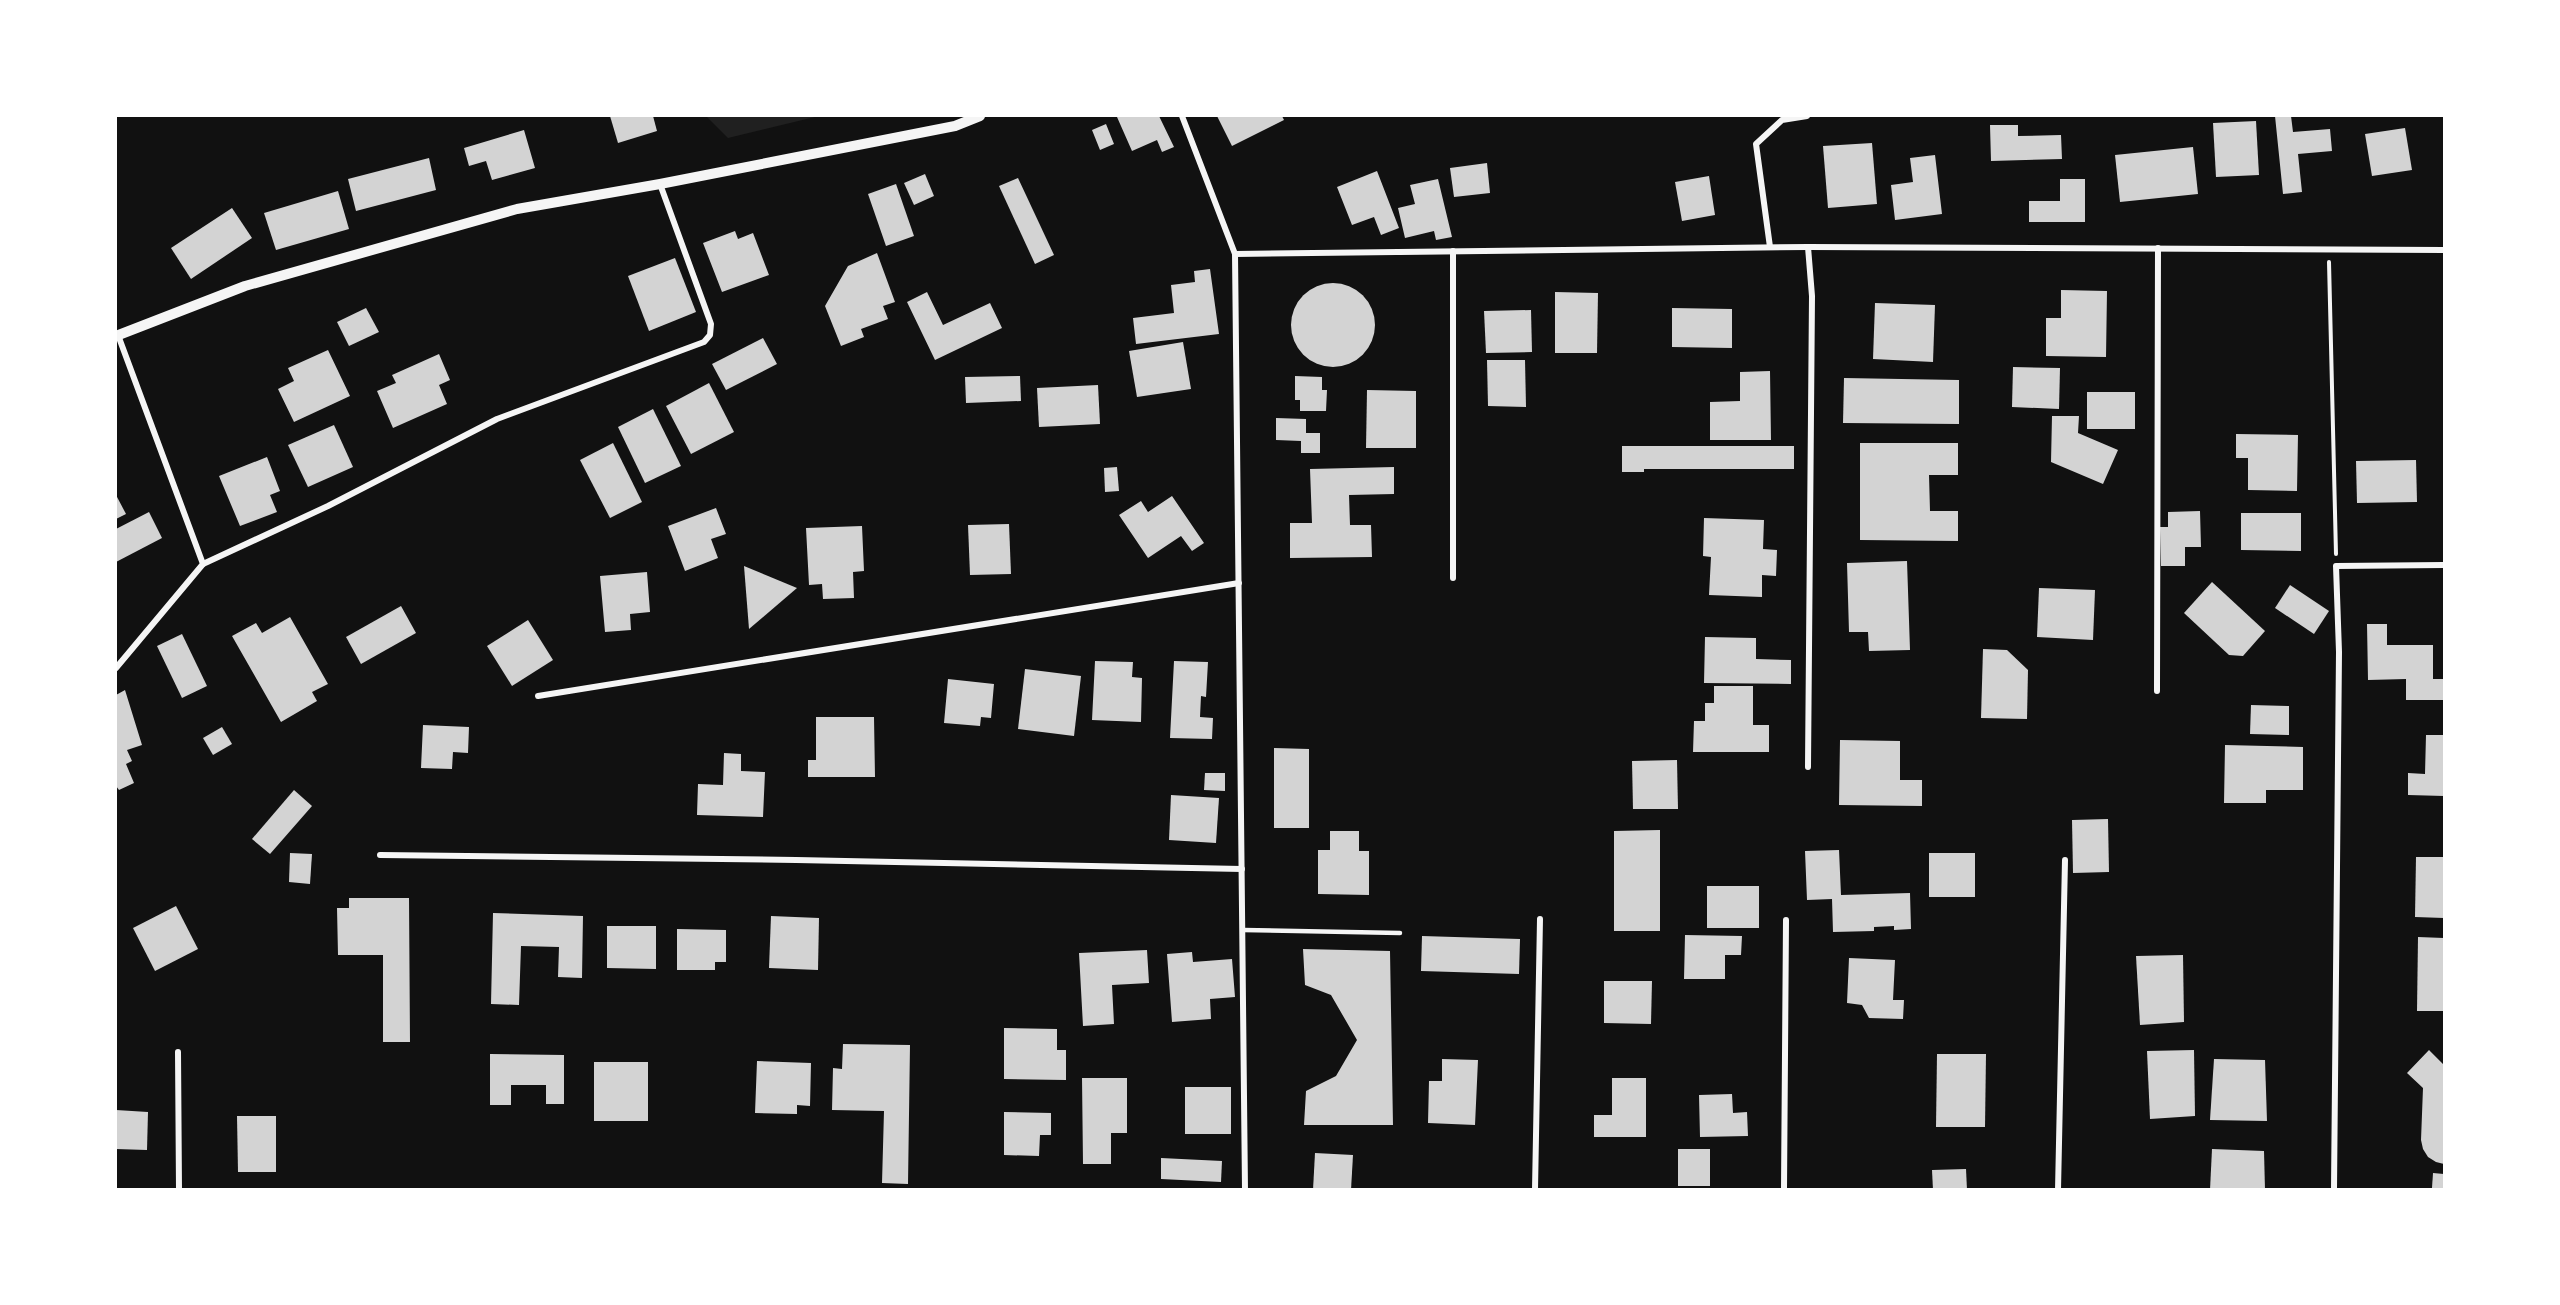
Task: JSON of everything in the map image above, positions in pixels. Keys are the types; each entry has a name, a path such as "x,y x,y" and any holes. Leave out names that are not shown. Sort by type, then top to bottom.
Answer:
{"street":[{"path":"203,564 117,336 245,286 517,209 660,184 955,126 980,116"},
{"path":"1182,116 1235,254 1245,1190"},
{"path":"1770,247 1756,144 1782,120 1807,116"},
{"path":"116,668 203,564 328,506 497,419 704,342 710,335 711,324 660,184"},
{"path":"1235,254 1770,247 2445,250"},
{"path":"1808,247 1812,296 1808,767"},
{"path":"2157,692 2158,248"},
{"path":"1453,251 1453,578"},
{"path":"2334,1190 2339,652 2336,566 2445,565"},
{"path":"538,696 1239,583"},
{"path":"380,855 807,860 1242,869"},
{"path":"2058,1190 2065,860"},
{"path":"1535,1190 1540,919"},
{"path":"1784,1190 1786,920"},
{"path":"178,1052 179,1190"}],"lane":[{"path":"1243,930 1400,933"}],"path":[{"path":"2329,249 2336,566"}],"shaded area":[{"path":"706,116 819,116 728,138"}],"building":[{"path":"610,116 653,116 657,131 618,143"},
{"path":"1159,116 1174,147 1162,152 1157,140 1132,151 1117,117"},
{"path":"1217,116 1282,116 1284,120 1232,146"},
{"path":"2275,116 2291,116 2293,132 2330,129 2332,151 2298,154 2302,192 2283,194"},
{"path":"2256,121 2259,175 2216,177 2213,123"},
{"path":"1106,124 1114,144 1100,150 1092,130"},
{"path":"1990,125 2018,125 2018,136 2061,135 2062,159 1991,161"},
{"path":"2405,128 2412,170 2372,176 2365,134"},
{"path":"524,130 535,168 492,180 486,161 469,166 464,148"},
{"path":"1872,143 1877,204 1828,208 1823,146"},
{"path":"2193,147 2198,194 2120,202 2115,155"},
{"path":"1935,155 1942,214 1895,220 1891,185 1913,182 1910,158"},
{"path":"429,158 436,190 356,211 348,179"},
{"path":"1487,163 1490,193 1454,197 1450,168"},
{"path":"1377,171 1399,228 1381,235 1374,217 1352,225 1337,187"},
{"path":"925,174 934,196 914,205 904,183"},
{"path":"1709,176 1715,215 1682,221 1675,182"},
{"path":"1018,178 1054,255 1035,264 999,186"},
{"path":"1438,179 1452,237 1436,240 1434,231 1405,238 1398,208 1415,204 1410,185"},
{"path":"2060,179 2085,179 2085,222 2029,222 2029,201 2060,201"},
{"path":"896,184 914,236 886,246 868,194"},
{"path":"338,191 349,229 276,250 264,213"},
{"path":"232,208 252,238 191,279 171,248"},
{"path":"735,231 738,239 753,233 769,275 722,292 703,243"},
{"path":"877,253 895,302 883,306 888,319 861,329 864,337 841,346 825,306 848,266"},
{"path":"675,258 696,312 649,331 628,276"},
{"path":"1210,269 1219,334 1136,344 1133,318 1174,313 1171,285 1195,282 1194,271"},
{"path":"1333,283 1356,290 1368,302 1375,325 1368,348 1356,360 1333,367 1310,360 1298,348 1291,325 1298,302 1310,290"},
{"path":"2061,290 2107,291 2106,357 2046,356 2046,318 2061,318"},
{"path":"927,292 943,325 990,303 1002,328 935,360 907,302"},
{"path":"1555,292 1598,293 1597,353 1555,353"},
{"path":"1875,303 1935,305 1933,362 1873,359"},
{"path":"366,308 379,332 349,346 337,322"},
{"path":"1672,308 1732,309 1732,348 1672,347"},
{"path":"1531,310 1532,352 1486,353 1484,311"},
{"path":"763,338 777,364 726,390 712,364"},
{"path":"1183,342 1191,389 1137,397 1129,351"},
{"path":"328,350 350,396 294,422 278,389 294,381 288,368"},
{"path":"439,354 450,380 439,385 447,404 393,428 377,391 396,383 392,375"},
{"path":"1487,360 1525,360 1526,407 1488,406"},
{"path":"2013,367 2060,368 2059,409 2012,407"},
{"path":"1770,371 1771,440 1710,440 1710,402 1740,401 1740,372"},
{"path":"1020,376 1021,401 966,403 965,377"},
{"path":"1295,376 1322,377 1322,390 1327,390 1326,411 1300,411 1300,400 1295,400"},
{"path":"1844,378 1959,380 1959,424 1843,423"},
{"path":"709,383 734,432 691,454 666,406"},
{"path":"1098,385 1100,424 1039,427 1037,388"},
{"path":"1367,390 1416,391 1416,448 1366,448"},
{"path":"2087,392 2135,392 2135,429 2087,429"},
{"path":"653,409 681,466 645,483 618,427"},
{"path":"2052,416 2079,416 2078,433 2118,450 2103,484 2051,462"},
{"path":"1276,418 1306,419 1306,433 1320,433 1320,453 1301,453 1301,441 1276,440"},
{"path":"334,425 353,467 308,487 288,445"},
{"path":"2236,434 2298,435 2297,491 2248,490 2248,458 2236,458"},
{"path":"613,443 642,502 610,518 580,460"},
{"path":"1860,443 1958,443 1958,475 1929,475 1930,511 1958,511 1958,541 1860,540"},
{"path":"1622,446 1794,446 1794,469 1644,469 1644,472 1622,472"},
{"path":"267,457 280,491 270,495 277,512 240,526 219,476"},
{"path":"2416,460 2417,502 2357,503 2356,461"},
{"path":"1117,467 1119,491 1105,492 1104,468"},
{"path":"1394,467 1394,494 1349,495 1350,525 1371,525 1372,557 1290,558 1290,523 1312,523 1310,469"},
{"path":"116,495 126,514 116,519"},
{"path":"1172,496 1204,543 1192,551 1181,536 1148,558 1119,515 1141,501 1148,512"},
{"path":"716,508 726,534 711,539 718,558 685,571 668,526"},
{"path":"2200,511 2201,547 2185,547 2185,566 2161,566 2160,527 2168,527 2168,512"},
{"path":"149,512 162,538 116,562 116,529"},
{"path":"2241,513 2301,513 2301,551 2241,550"},
{"path":"1704,518 1764,520 1763,549 1777,550 1776,576 1762,575 1762,597 1709,595 1711,557 1703,556"},
{"path":"1009,524 1011,574 970,575 968,525"},
{"path":"862,526 864,571 853,572 854,598 823,599 822,584 809,585 806,528"},
{"path":"1907,561 1910,650 1869,651 1868,632 1849,632 1847,563"},
{"path":"744,566 797,588 749,629"},
{"path":"647,572 650,612 630,614 631,630 605,632 600,576"},
{"path":"2212,582 2265,631 2243,656 2229,655 2184,613"},
{"path":"2290,585 2329,611 2314,634 2275,608"},
{"path":"2039,588 2095,590 2093,640 2037,637"},
{"path":"401,606 416,633 361,664 346,637"},
{"path":"290,617 328,684 312,692 317,701 281,722 232,636 256,623 262,633"},
{"path":"528,620 553,660 512,686 487,646"},
{"path":"2367,624 2387,624 2387,645 2433,645 2433,679 2444,679 2444,700 2406,700 2406,679 2368,680"},
{"path":"182,634 207,686 182,698 157,646"},
{"path":"1705,637 1756,638 1756,659 1791,660 1791,684 1704,683"},
{"path":"1983,649 2007,650 2028,670 2027,719 1981,718"},
{"path":"1095,661 1133,662 1132,677 1142,678 1141,722 1092,720"},
{"path":"1174,661 1208,662 1206,697 1201,696 1200,717 1213,718 1212,739 1170,738"},
{"path":"1025,669 1081,676 1074,736 1018,729"},
{"path":"948,679 994,684 991,718 981,717 980,726 944,723"},
{"path":"1714,686 1753,686 1753,725 1769,725 1769,752 1693,752 1694,721 1705,721 1705,703 1714,703"},
{"path":"125,690 142,745 127,750 132,761 126,764 134,783 119,790 116,786 116,695"},
{"path":"2251,705 2289,706 2289,735 2250,734"},
{"path":"816,717 874,717 875,777 808,777 808,760 816,760"},
{"path":"423,725 469,727 468,753 453,752 452,769 421,768"},
{"path":"222,727 232,744 213,755 203,738"},
{"path":"2426,735 2444,735 2444,796 2408,795 2408,773 2425,774"},
{"path":"1840,740 1900,741 1900,780 1922,780 1922,806 1839,805"},
{"path":"2225,745 2303,747 2303,790 2266,790 2266,803 2224,803"},
{"path":"1274,748 1309,749 1309,828 1274,828"},
{"path":"724,753 741,754 741,771 765,772 763,817 697,815 698,784 723,785"},
{"path":"1677,760 1678,809 1633,809 1632,761"},
{"path":"1205,773 1225,773 1225,791 1204,790"},
{"path":"294,790 312,806 270,854 252,839"},
{"path":"1171,795 1219,798 1216,843 1169,840"},
{"path":"2108,819 2109,872 2073,873 2072,820"},
{"path":"1660,830 1660,931 1614,931 1614,831"},
{"path":"1330,831 1359,831 1359,851 1369,851 1369,895 1318,894 1318,850 1330,850"},
{"path":"1839,850 1841,895 1910,893 1911,929 1894,930 1894,926 1874,927 1874,931 1833,932 1832,899 1807,900 1805,851"},
{"path":"290,853 312,854 310,884 289,882"},
{"path":"1929,853 1975,853 1975,897 1929,897"},
{"path":"2416,857 2444,857 2444,918 2415,917"},
{"path":"1707,886 1759,886 1759,928 1707,928"},
{"path":"349,898 409,898 410,1042 383,1042 383,955 338,955 337,908 349,908"},
{"path":"176,906 198,949 155,971 133,928"},
{"path":"493,913 583,916 582,978 558,977 559,947 521,946 519,1005 491,1004"},
{"path":"771,916 819,918 818,970 769,968"},
{"path":"607,926 656,926 656,969 607,968"},
{"path":"677,929 726,930 726,962 715,962 715,970 677,970"},
{"path":"1685,935 1742,936 1741,955 1725,955 1725,979 1684,979"},
{"path":"1422,936 1520,939 1519,974 1421,971"},
{"path":"2418,937 2444,938 2444,1011 2417,1011"},
{"path":"1303,949 1390,951 1393,1125 1304,1125 1306,1091 1336,1076 1357,1040 1331,995 1305,985"},
{"path":"1147,950 1149,983 1112,985 1114,1024 1083,1026 1079,953"},
{"path":"1192,952 1193,962 1232,959 1235,997 1210,999 1211,1019 1172,1022 1167,954"},
{"path":"2183,955 2184,1022 2140,1025 2136,956"},
{"path":"1849,958 1895,960 1893,1000 1904,1000 1903,1019 1869,1018 1862,1005 1847,1003"},
{"path":"1604,981 1652,981 1651,1024 1604,1023"},
{"path":"1004,1028 1057,1029 1057,1050 1066,1050 1066,1080 1004,1079"},
{"path":"843,1044 910,1045 908,1184 882,1183 884,1111 832,1110 833,1068 842,1069"},
{"path":"2194,1050 2195,1116 2150,1119 2147,1051"},
{"path":"2429,1050 2444,1065 2444,1164 2428,1157 2423,1149 2421,1140 2423,1088 2407,1073"},
{"path":"490,1054 564,1055 564,1104 546,1104 546,1085 511,1085 511,1105 490,1105"},
{"path":"1937,1054 1986,1054 1985,1127 1936,1127"},
{"path":"1442,1059 1478,1060 1475,1125 1428,1123 1429,1081 1442,1081"},
{"path":"2214,1059 2265,1060 2267,1121 2210,1120"},
{"path":"757,1061 811,1063 810,1106 797,1105 797,1114 755,1113"},
{"path":"594,1062 648,1062 648,1121 594,1121"},
{"path":"1082,1078 1127,1078 1127,1133 1111,1133 1111,1164 1083,1164"},
{"path":"1612,1078 1646,1078 1646,1137 1594,1137 1594,1115 1612,1115"},
{"path":"1185,1087 1231,1087 1231,1134 1185,1134"},
{"path":"1732,1094 1733,1113 1747,1112 1748,1136 1700,1137 1699,1095"},
{"path":"116,1110 148,1112 147,1150 116,1149"},
{"path":"1004,1112 1051,1113 1051,1135 1040,1135 1039,1156 1004,1155"},
{"path":"237,1116 276,1116 276,1172 238,1172"},
{"path":"1678,1149 1710,1149 1710,1186 1678,1186"},
{"path":"2212,1149 2264,1151 2265,1190 2210,1190"},
{"path":"1315,1153 1353,1155 1351,1190 1313,1190"},
{"path":"1161,1158 1222,1161 1221,1182 1161,1179"},
{"path":"1966,1169 1967,1190 1933,1190 1932,1170"},
{"path":"2433,1173 2444,1174 2444,1188 2432,1188"}]}
